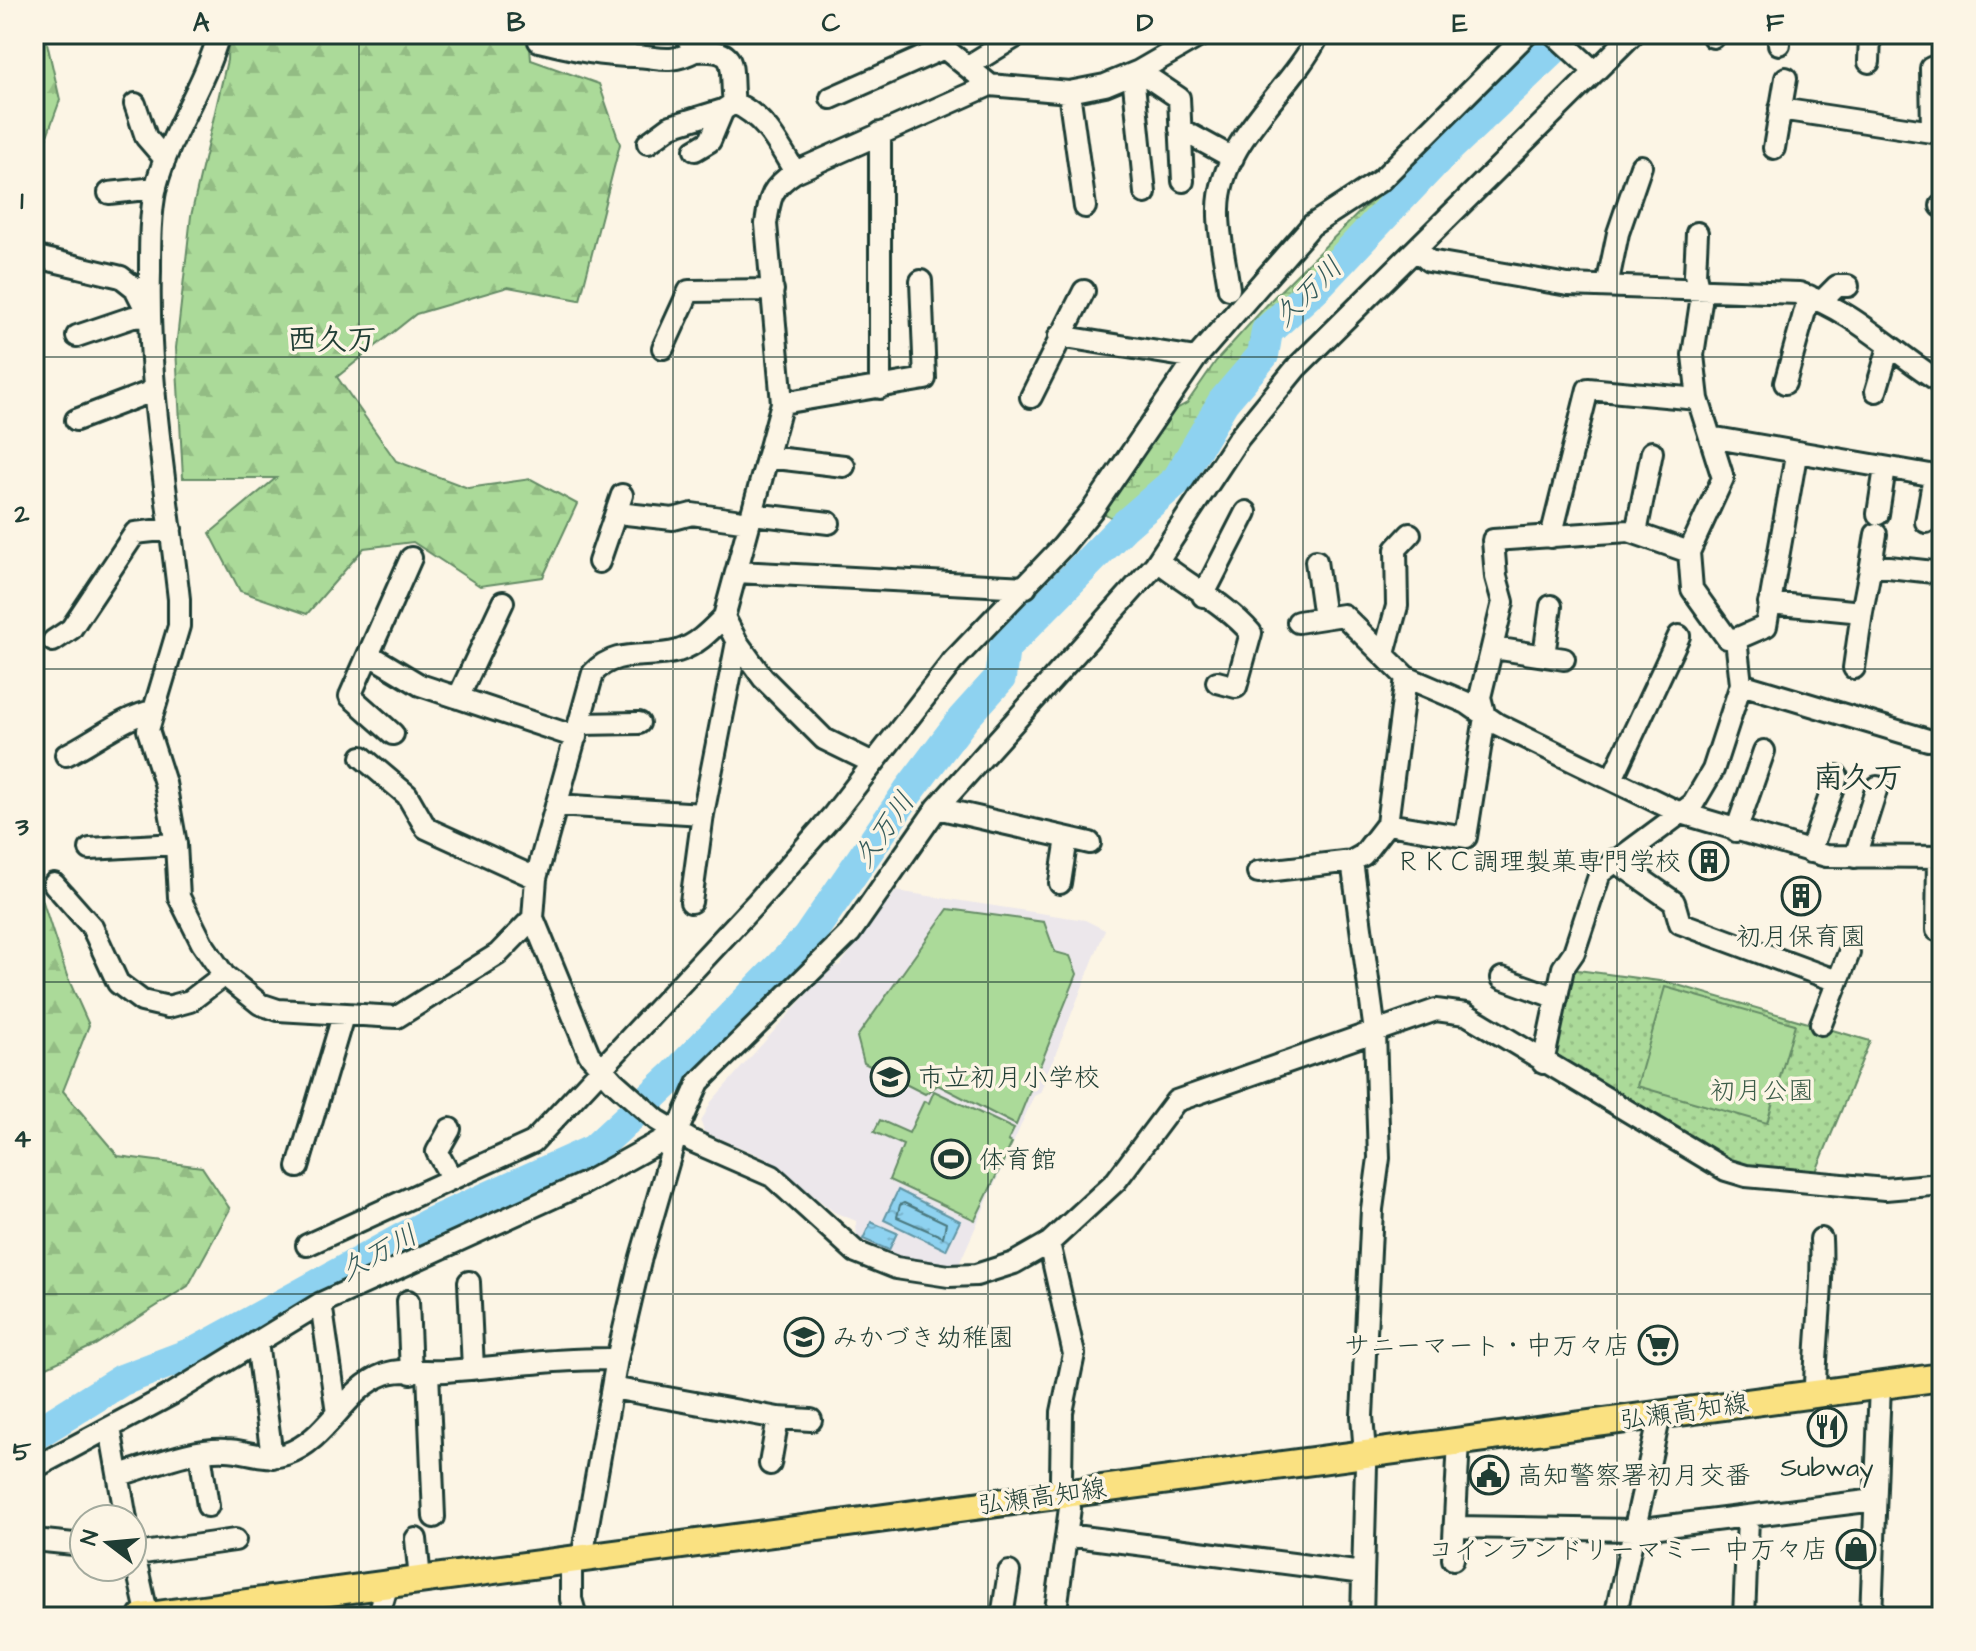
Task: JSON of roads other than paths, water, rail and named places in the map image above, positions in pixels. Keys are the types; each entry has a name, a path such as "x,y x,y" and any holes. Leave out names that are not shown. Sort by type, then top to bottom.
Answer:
{"main road":[{"name":"弘瀬高知線","path":"145,1617 1942,1377"}],"street":[{"path":"219,34 210,65 165,159 156,188 151,229 149,316 179,626 148,730 165,783 176,844 179,897 202,943 224,975 260,1004 278,1010 343,1016 397,1017 498,954 533,918"},
{"path":"968,66 1020,34"},
{"path":"1203,34 1136,73 1105,85 1069,92 990,85 795,172 777,184 769,200 766,224 782,403 724,617 701,641 675,652 621,656 604,661 593,673 536,878 533,918 589,1054 657,1120 772,1176 856,1252 872,1261 925,1273 976,1275 1014,1263 1049,1243 1116,1181 1176,1101 1436,1010 1466,1014 1715,1164 1746,1176 1885,1189 1942,1184"},
{"path":"1229,289 1219,210 1227,169 1252,126 1287,85 1319,34"},
{"path":"307,1245 533,1142 608,1074 834,814 871,762 953,661 1026,587 1093,509 1196,358 1312,225 1381,180 1527,34"},
{"path":"1554,34 1589,68"},
{"path":"576,1617 571,1599 577,1558 617,1359 641,1257 677,1132 699,1082 850,933 937,808 1158,561 1238,439 1296,368 1416,250 1589,68 1633,34"},
{"path":"1869,62 1870,34"},
{"path":"539,41 604,57 676,60 690,43 728,56 733,67 728,106 710,141 695,150"},
{"path":"831,98 939,41 990,85"},
{"path":"1780,109 1932,132 1931,68 1942,64"},
{"path":"1136,73 1179,98 1183,181"},
{"path":"1136,73 1145,193"},
{"path":"1774,148 1786,78"},
{"path":"1069,92 1085,207"},
{"path":"135,104 146,137 165,159"},
{"path":"648,143 671,126 728,106 750,110 766,125 795,172"},
{"path":"1180,129 1233,158"},
{"path":"880,133 880,388"},
{"path":"1607,286 1618,233 1641,166"},
{"path":"109,193 156,188"},
{"path":"1697,233 1697,288 1701,302 1693,355 1698,399 1723,478 1689,552 1692,589 1727,638 1736,639 1764,629 1796,455"},
{"path":"1416,250 1429,261 1568,285 1697,288 1815,299 1942,383"},
{"path":"37,257 121,277 135,288 149,316"},
{"path":"782,403 925,379 921,281"},
{"path":"1785,383 1815,299 1837,286 1848,286"},
{"path":"663,348 689,291 773,290"},
{"path":"1031,397 1084,291"},
{"path":"77,336 133,317 149,316"},
{"path":"1059,336 1196,358"},
{"path":"1876,391 1889,347"},
{"path":"1551,537 1588,389 1698,399"},
{"path":"76,420 155,390"},
{"path":"1710,437 1796,455 1938,476 1926,522"},
{"path":"1636,533 1652,452"},
{"path":"767,457 844,462"},
{"path":"1854,668 1885,468"},
{"path":"599,562 620,504 673,519 692,514 829,523"},
{"path":"1203,596 1246,512"},
{"path":"53,641 71,629 135,533 171,529"},
{"path":"1387,824 1466,837 1485,717 1480,697 1503,602 1496,577 1493,540 1636,533 1689,552"},
{"path":"1384,654 1397,606 1396,549 1410,534"},
{"path":"393,734 350,696 411,558"},
{"path":"1158,561 1203,596 1232,611 1251,633 1236,687 1217,682"},
{"path":"1316,561 1324,618"},
{"path":"1871,565 1942,573"},
{"path":"737,572 1026,587"},
{"path":"458,698 503,602"},
{"path":"1769,603 1862,612"},
{"path":"1494,648 1554,657 1551,606"},
{"path":"1298,622 1343,615 1406,677 1467,703 1485,717 1678,812 1810,852 1855,857 1940,857 1937,930"},
{"path":"724,617 737,642 763,678 824,739 871,762"},
{"path":"1612,779 1679,636"},
{"path":"1543,1063 1563,968 1574,952 1600,873 1678,812 1693,804 1713,770 1741,684 1736,639"},
{"path":"691,902 703,814 737,642"},
{"path":"370,655 420,685 578,730 639,723"},
{"path":"1258,872 1352,861 1363,855 1387,824 1406,677"},
{"path":"1741,684 1928,740"},
{"path":"66,755 107,735 134,715 153,711"},
{"path":"1736,831 1764,751"},
{"path":"362,757 407,795 426,828 536,878"},
{"path":"1810,852 1837,776"},
{"path":"1855,857 1877,787"},
{"path":"556,805 703,814"},
{"path":"937,808 1090,843"},
{"path":"1060,883 1067,838"},
{"path":"90,849 176,844"},
{"path":"1614,860 1674,902 1680,923 1837,981"},
{"path":"1352,861 1375,1032 1379,1158 1367,1285 1361,1437 1364,1453 1362,1617"},
{"path":"54,884 92,927 118,983 142,1001 168,1007 190,1001 224,975"},
{"path":"1821,1024 1849,953"},
{"path":"1502,978 1557,998"},
{"path":"298,1167 343,1016"},
{"path":"450,1129 437,1152 452,1179"},
{"path":"34,1468 110,1428 321,1303 585,1183 677,1132"},
{"path":"1815,1392 1815,1333 1823,1279 1821,1239"},
{"path":"1049,1243 1073,1346 1062,1412 1061,1478 1070,1508 1055,1617"},
{"path":"469,1282 473,1369"},
{"path":"408,1301 420,1372 434,1517"},
{"path":"321,1303 337,1413"},
{"path":"257,1342 272,1457"},
{"path":"119,1475 200,1452 225,1450 272,1457 312,1441 358,1391 386,1373 473,1369 564,1359 617,1359"},
{"path":"1871,1617 1880,1385"},
{"path":"612,1388 778,1418 811,1420"},
{"path":"1615,1617 1660,1415"},
{"path":"770,1464 778,1418"},
{"path":"110,1428 123,1503"},
{"path":"1453,1559 1459,1440"},
{"path":"200,1452 208,1506"},
{"path":"1455,1527 1635,1530 1875,1500"},
{"path":"1744,1617 1748,1518"},
{"path":"1067,1535 1363,1573"},
{"path":"416,1539 420,1580"},
{"path":"34,1540 68,1543"},
{"path":"148,1549 235,1540"},
{"path":"1002,1617 1009,1572"},
{"path":"139,1583 145,1617"},
{"path":"378,1617 388,1584"}],"water":[{"path":"898,1190 960,1221 946,1250 884,1220"},
{"path":"871,1222 897,1233 889,1250 863,1239"}],"waterway":[{"name":"久万川","path":"34,1435 122,1380 198,1351 429,1224 594,1150 675,1075 807,939 908,792 963,719 1000,678 1004,648 1123,527 1178,479 1223,402 1263,355 1267,331 1317,286 1438,158 1569,34"}],"place":[{"name":"ＲＫＣ調理製菓専門学校","path":"1709,861"},
{"name":"初月保育園","path":"1801,896"},
{"name":"市立初月小学校","path":"890,1077"},
{"name":"体育館","path":"951,1159"},
{"name":"みかづき幼稚園","path":"804,1337"},
{"name":"サニーマート・中万々店","path":"1658,1345"},
{"name":"Subway","path":"1827,1427"},
{"name":"高知警察署初月交番","path":"1489,1475"},
{"name":"コインランドリーマミー 中万々店","path":"1856,1549"}],"district":[{"name":"西久万","path":"332,339"},
{"name":"南久万","path":"1858,777"}],"park label":[{"name":"初月公園","path":"1762,1090"}]}
